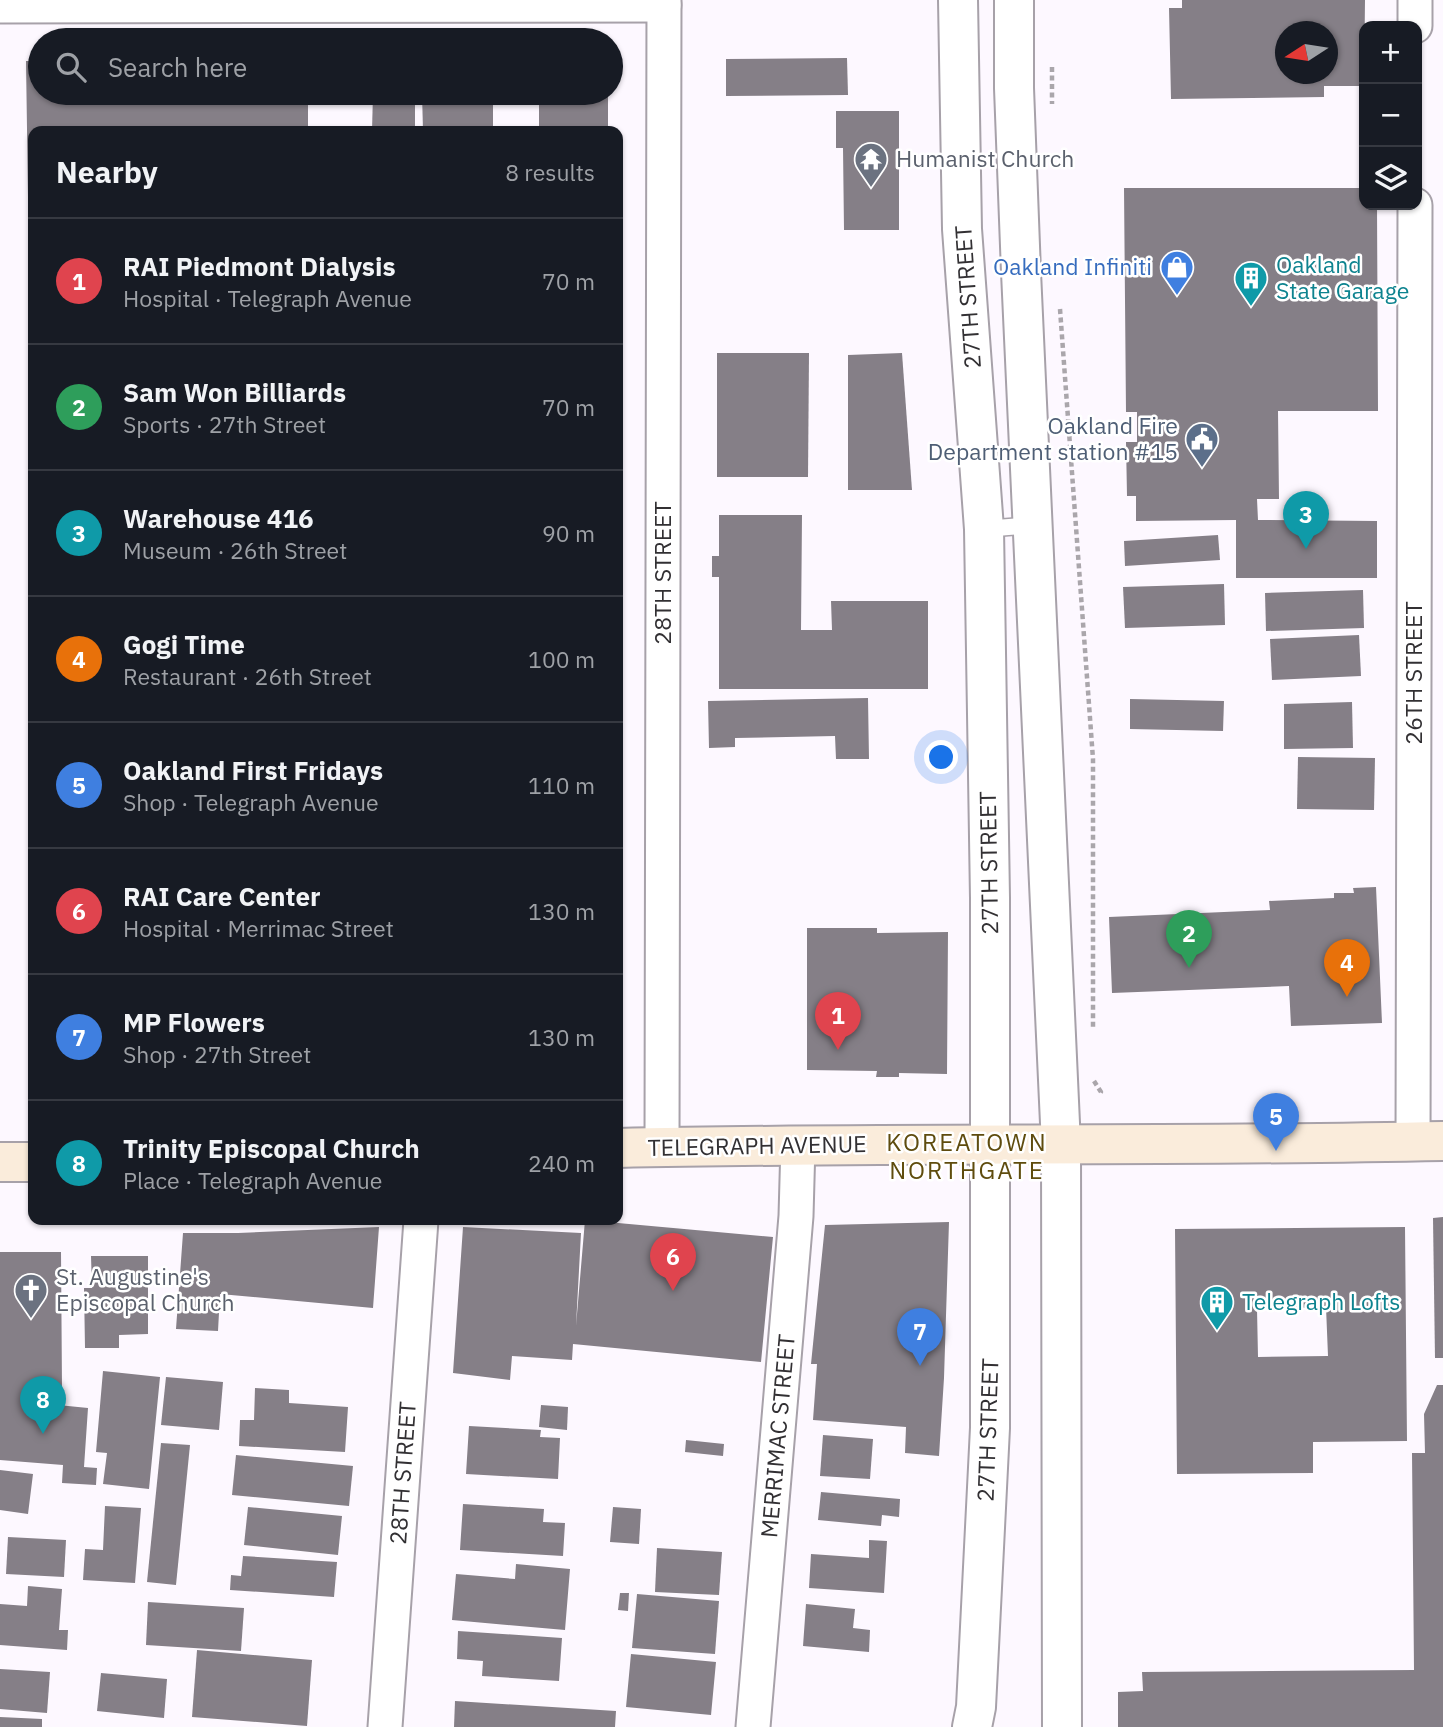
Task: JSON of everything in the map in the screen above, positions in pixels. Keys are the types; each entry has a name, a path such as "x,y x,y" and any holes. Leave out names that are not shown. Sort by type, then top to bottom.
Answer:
{"main road":[{"name":"TELEGRAPH AVENUE","path":"623,1147 1428,1141"},
{"path":"0,1161 28,1161"}],"street":[{"name":"27TH STREET","path":"958,0 962,229 984,529 990,898 990,1429 976,1707 972,1727"},
{"path":"1014,0 1019,217 1061,1145 1062,1727"},
{"path":"1415,0 1415,21"},
{"path":"0,6 664,3"},
{"name":"28TH STREET","path":"662,1147 664,3"},
{"name":"26TH STREET","path":"1415,210 1428,1141"},
{"name":"MERRIMAC STREET","path":"753,1727 795,1230 799,1144"},
{"name":"28TH STREET","path":"385,1727 421,1225"}],"lane":[{"path":"984,529 1034,525"}],"path":[{"path":"1052,64 1053,116"},
{"path":"1059,297 1093,759 1093,1041"},
{"path":"1094,1074 1095,1084 1101,1092 1099,1095"}],"building":[{"path":"1182,0 1365,0 1365,21 1359,21 1359,86 1324,86 1324,97 1171,99 1169,8 1182,8"},
{"path":"847,58 848,95 726,96 726,59"},
{"path":"26,61 28,105 308,105 308,126 28,126 28,197"},
{"path":"373,105 415,105 415,126 372,126"},
{"path":"422,105 493,105 493,126 423,126"},
{"path":"539,105 608,105 608,126 539,126"},
{"name":"Humanist Church","path":"836,111 899,111 899,230 844,230 843,148 836,148"},
{"name":"Oakland State Garage","path":"1124,188 1359,188 1359,210 1377,210 1378,411 1278,411 1279,499 1257,499 1258,520 1377,521 1377,578 1236,578 1236,520 1136,521 1136,496 1127,496 1126,442 1137,442 1137,412 1126,412"},
{"path":"717,353 809,353 808,477 717,477"},
{"path":"902,353 912,490 848,490 848,355"},
{"path":"719,515 802,515 801,630 832,630 831,601 928,601 928,689 719,689 719,577 712,577 712,556 719,556"},
{"path":"1218,535 1220,560 1125,566 1124,541"},
{"path":"1224,584 1225,625 1125,628 1123,587"},
{"path":"1363,590 1364,628 1266,631 1265,593"},
{"path":"1359,635 1361,676 1272,680 1270,639"},
{"path":"868,698 869,759 836,759 835,736 735,738 735,747 709,748 708,701"},
{"path":"1130,699 1224,701 1223,731 1130,729"},
{"path":"1352,702 1353,748 1284,749 1284,704"},
{"path":"1298,757 1375,758 1374,810 1297,809"},
{"path":"1376,887 1382,1023 1291,1026 1289,986 1112,993 1109,917 1270,910 1269,901 1334,898 1334,893 1354,893 1353,888"},
{"path":"807,928 877,928 877,933 948,932 947,1074 899,1073 899,1077 876,1077 877,1071 807,1070"},
{"path":"1443,1217 1443,1358 1435,1358 1433,1218"},
{"path":"949,1222 939,1456 905,1453 906,1427 813,1420 817,1364 811,1364 825,1225"},
{"path":"623,1223 773,1237 761,1362 573,1344 572,1360 512,1356 510,1380 453,1373 463,1227 581,1233 576,1326 585,1225"},
{"path":"379,1227 373,1308 220,1294 218,1331 176,1329 183,1233"},
{"name":"Telegraph Lofts","path":"1405,1227 1407,1441 1313,1442 1313,1473 1177,1474 1175,1229","holes":["1326,1307 1328,1356 1258,1357 1257,1309"]},
{"name":"St. Augustine's Episcopal Church","path":"0,1252 61,1252 62,1388 58,1405 88,1408 84,1467 97,1468 96,1485 62,1483 63,1465 0,1460"},
{"path":"91,1256 148,1256 148,1334 119,1335 119,1348 85,1348 84,1288 92,1288"},
{"path":"103,1371 160,1377 149,1489 103,1484 107,1453 96,1452"},
{"path":"166,1377 223,1382 219,1430 161,1425"},
{"path":"1437,1385 1443,1385 1443,1727 1118,1727 1118,1692 1143,1691 1142,1672 1414,1670 1412,1453 1425,1453 1424,1414"},
{"path":"255,1388 289,1390 289,1403 348,1407 345,1452 239,1446 240,1420 254,1420"},
{"path":"541,1405 568,1407 567,1430 539,1427"},
{"path":"469,1426 541,1430 540,1437 560,1438 558,1479 466,1474"},
{"path":"823,1435 873,1439 870,1479 820,1476"},
{"path":"686,1440 724,1444 723,1456 685,1452"},
{"path":"161,1443 190,1445 176,1585 147,1582"},
{"path":"236,1455 353,1466 349,1506 232,1495"},
{"path":"0,1470 33,1474 28,1514 0,1510"},
{"path":"821,1492 900,1499 899,1517 882,1515 881,1526 818,1520"},
{"path":"463,1504 544,1509 543,1522 565,1523 563,1556 460,1550"},
{"path":"105,1506 141,1508 135,1583 83,1580 85,1549 103,1550"},
{"path":"248,1507 342,1516 338,1555 244,1545"},
{"path":"613,1507 641,1509 639,1544 610,1542"},
{"path":"8,1537 66,1540 64,1577 6,1574"},
{"path":"869,1540 887,1541 884,1593 809,1588 811,1554 869,1558"},
{"path":"657,1548 722,1552 719,1595 655,1592"},
{"path":"243,1556 337,1562 334,1597 230,1590 231,1575 241,1576"},
{"path":"516,1564 570,1569 565,1630 452,1620 456,1574 515,1579"},
{"path":"28,1586 62,1589 59,1630 68,1630 67,1650 0,1645 0,1604 27,1606"},
{"path":"620,1593 629,1593 628,1611 618,1610"},
{"path":"637,1594 719,1601 715,1654 632,1648"},
{"path":"148,1602 244,1608 241,1651 146,1645"},
{"path":"806,1604 855,1609 853,1628 870,1630 869,1652 803,1646"},
{"path":"458,1631 562,1638 559,1681 482,1676 483,1661 457,1659"},
{"path":"197,1650 312,1660 307,1726 192,1717"},
{"path":"631,1654 716,1662 711,1715 626,1707"},
{"path":"0,1669 50,1672 47,1713 0,1709"},
{"path":"101,1673 167,1679 164,1718 97,1711"},
{"path":"455,1701 616,1711 615,1727 454,1727"},
{"path":"0,1717 42,1719 42,1727 0,1727"}],"place":[{"name":"Humanist Church","path":"871,189"},
{"name":"Oakland Infiniti","path":"1177,297"},
{"name":"Oakland State Garage","path":"1251,308"},
{"name":"Oakland Fire Department station #15","path":"1202,469"},
{"name":"Warehouse 416","path":"1306,549"},
{"name":"Sam Won Billiards","path":"1189,968"},
{"name":"Gogi Time","path":"1347,997"},
{"name":"RAI Piedmont Dialysis","path":"838,1050"},
{"name":"Oakland First Fridays","path":"1276,1151"},
{"name":"RAI Care Center","path":"673,1291"},
{"name":"St. Augustine's Episcopal Church","path":"31,1320"},
{"name":"Telegraph Lofts","path":"1217,1332"},
{"name":"MP Flowers","path":"920,1366"},
{"name":"Trinity Episcopal Church","path":"43,1434"}],"district":[{"name":"KOREATOWN NORTHGATE","path":"967,1157"}]}
